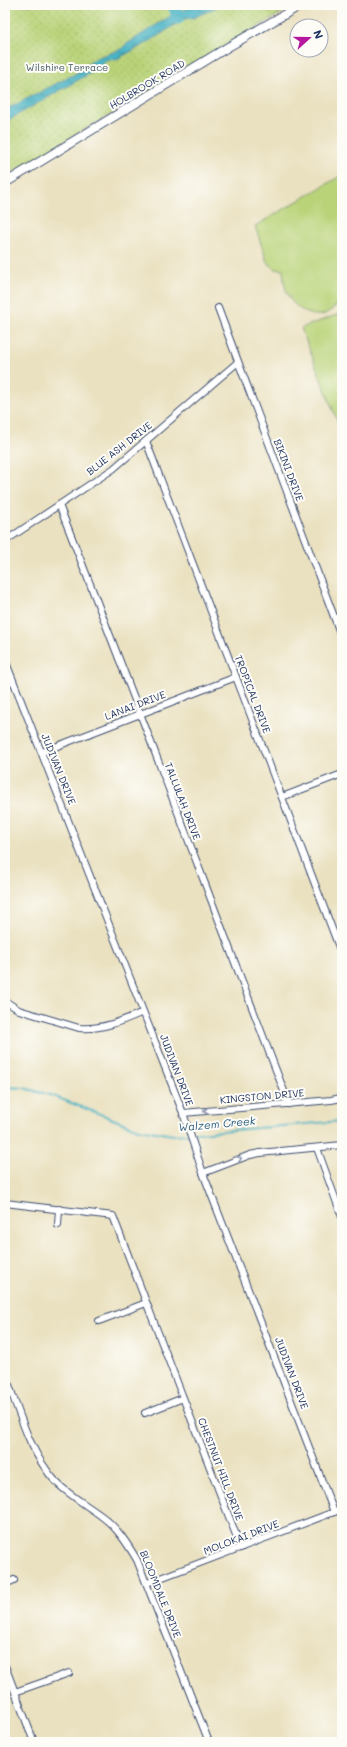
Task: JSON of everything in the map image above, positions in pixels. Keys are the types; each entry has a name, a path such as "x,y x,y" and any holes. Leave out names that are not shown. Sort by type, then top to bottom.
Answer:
{"street":[{"name":"HOLBROOK ROAD","path":"5,183 215,54 301,5"},
{"name":"BIKINI DRIVE","path":"218,308 342,638"},
{"name":"BLUE ASH DRIVE","path":"5,542 113,469 238,362"},
{"name":"TROPICAL DRIVE","path":"146,441 342,955"},
{"name":"TALLULAH DRIVE","path":"59,505 113,640 289,1104"},
{"name":"JUDIVAN DRIVE","path":"5,660 144,1012 183,1113 203,1173 334,1512"},
{"name":"LANAI DRIVE","path":"42,752 236,677"},
{"path":"5,684 13,681"},
{"path":"282,797 342,774"},
{"path":"5,1001 19,1010 79,1028 109,1026 144,1012"},
{"name":"KINGSTON DRIVE","path":"183,1113 342,1098"},
{"path":"203,1173 250,1155 342,1145"},
{"path":"317,1148 342,1217"},
{"path":"5,1203 59,1209 58,1225"},
{"name":"CHESTNUT HILL DRIVE","path":"59,1209 113,1216 241,1548"},
{"path":"99,1321 146,1303"},
{"name":"BLOOMDALE DRIVE","path":"5,1374 34,1450 41,1462 63,1488 102,1516 122,1536 137,1560 209,1742"},
{"path":"145,1413 183,1398"},
{"name":"MOLOKAI DRIVE","path":"147,1583 342,1509"},
{"path":"5,1584 14,1580"},
{"path":"5,1666 34,1742"},
{"path":"15,1692 69,1673"}],"green space":[{"name":"Wilshire Terrace","path":"14,5 295,5 5,177 5,12"},
{"path":"342,175 342,300 333,309 325,314 317,315 307,313 298,307 288,295 284,283 283,270 275,269 267,262 255,226"},
{"path":"342,313 342,433 301,328"}],"water":[{"path":"195,5 221,5 193,18 184,19 147,43 115,60 108,59 94,71 5,122 5,110 75,74 96,58 122,49 125,45 169,17"}],"waterway":[{"path":"174,5 178,18"},
{"name":"Walzem Creek","path":"5,1087 24,1088 53,1096 139,1129 173,1135 342,1121"}]}
